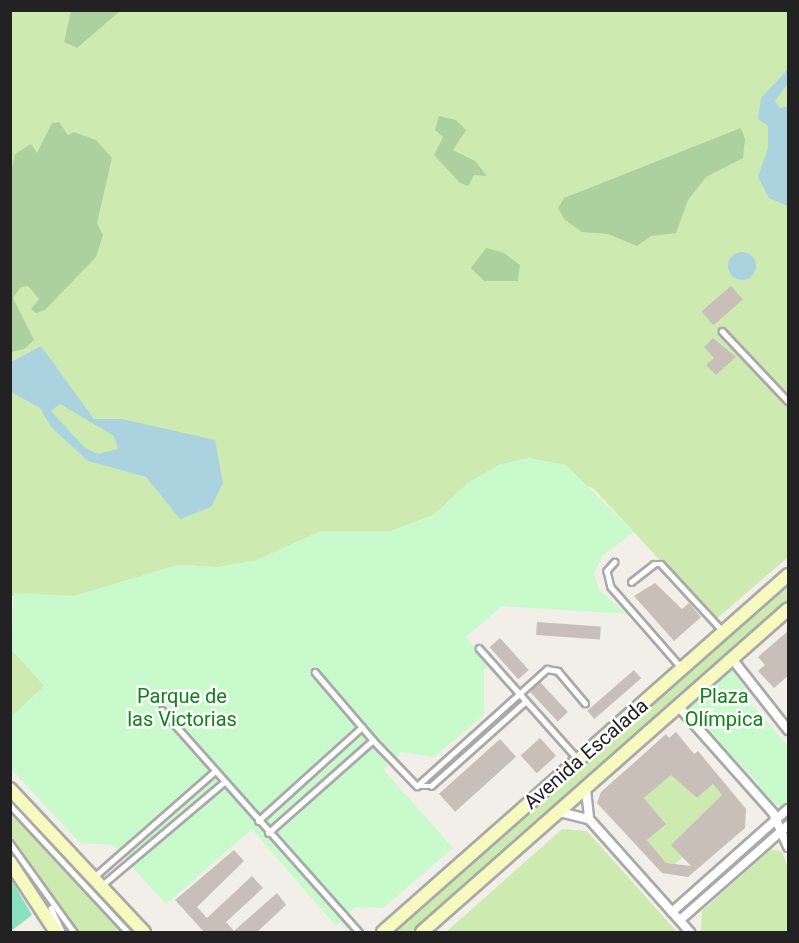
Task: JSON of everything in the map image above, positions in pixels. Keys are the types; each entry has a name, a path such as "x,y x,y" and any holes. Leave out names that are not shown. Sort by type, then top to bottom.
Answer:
{"main road":[{"name":"Avenida Escalada","path":"383,933 789,575"},
{"name":"Avenida Escalada","path":"422,933 789,609"},
{"path":"10,789 144,933"},
{"path":"10,861 56,933"}],"street":[{"path":"733,660 789,730"},
{"path":"679,707 785,828 789,847"},
{"path":"586,789 589,819"},
{"path":"672,912 789,809"},
{"path":"560,812 589,819 690,933"},
{"path":"680,920 785,828"}],"lane":[{"path":"722,331 789,401"},
{"path":"615,562 607,571 611,587 682,669"},
{"path":"631,582 654,564 661,564 724,632"},
{"path":"479,648 579,760"},
{"path":"417,786 518,692 553,669 585,703"},
{"path":"315,672 362,728 417,786 431,786 526,701"},
{"path":"162,710 223,783 359,933"},
{"path":"258,821 362,728"},
{"path":"268,833 373,740"},
{"path":"97,882 214,772"},
{"path":"97,882 223,783"},
{"path":"10,805 128,933"},
{"path":"10,843 49,902 74,933"},
{"path":"49,902 62,933"}],"green space":[{"path":"71,10 120,11 77,48 64,42"},
{"path":"11,11 788,11 788,557 715,620 594,489 530,458 498,465 467,484 434,515 391,531 321,531 255,561 218,567 178,565 75,596 11,596"},
{"path":"439,116 456,120 466,130 453,150 475,161 487,176 474,175 468,186 460,183 434,155 443,137 435,130"},
{"path":"59,122 68,135 74,132 96,140 112,158 97,223 103,235 96,257 45,310 36,313 31,309 39,299 28,286 21,287 13,298 34,340 24,349 11,352 10,178 15,154 31,144 37,153 52,123"},
{"path":"741,128 745,139 743,158 706,177 688,200 676,233 651,236 637,246 608,234 582,232 564,219 558,208 564,198"},
{"path":"486,248 504,253 520,265 518,281 484,281 471,268"},
{"name":"Parque de las Victorias","path":"530,458 566,465 634,532 603,555 594,573 599,590 627,614 502,606 466,637 489,665 484,670 484,715 434,757 401,752 383,769 453,848 383,908 356,907 348,914 357,924 349,931 340,922 336,926 252,829 166,904 112,845 80,843 11,769 11,717 44,686 11,648 14,593 75,596 178,565 218,567 255,561 321,531 391,531 434,515 467,484 498,465"},
{"path":"788,582 788,601 412,932 394,932"},
{"path":"10,648 45,686 11,717 10,717"},
{"name":"Plaza Olímpica","path":"732,671 746,689 745,697 788,746 788,802 781,808 759,791 759,784 689,712 689,705"},
{"path":"671,775 697,798 707,790 700,782 707,777 722,795 715,802 724,812 672,845 683,857 675,864 666,863 647,840 666,823 644,798"},
{"path":"10,811 123,932 77,932 11,840"},
{"path":"562,829 587,831 677,932 446,932"},
{"path":"771,849 782,852 788,868 788,932 701,932 702,911"},
{"path":"11,879 32,915 10,931"}],"water":[{"path":"788,69 788,83 775,101 780,108 788,106 788,206 769,198 758,177 768,148 768,126 758,119 761,98"},
{"path":"742,252 752,256 756,266 752,276 742,280 732,276 728,266 732,256"},
{"path":"41,346 94,419 122,419 215,440 223,483 211,507 180,519 146,477 88,461 51,427 40,408 11,392 11,362","holes":["60,404 114,436 118,449 98,454 85,448 51,411"]}],"building":[{"path":"731,286 743,300 713,325 702,312"},
{"path":"713,338 736,357 716,375 706,365 714,358 704,347"},
{"path":"655,583 682,609 689,603 701,617 674,641 634,596"},
{"path":"537,622 601,626 600,639 536,635"},
{"path":"789,630 789,675 774,688 758,671 765,665 758,657"},
{"path":"500,638 529,670 518,679 490,647"},
{"path":"634,670 641,678 594,719 587,711"},
{"path":"540,682 568,712 558,722 530,692"},
{"path":"676,732 694,754 698,751 746,809 745,828 688,877 662,873 597,803 601,792 666,734 669,738","holes":["671,775 697,798 713,784 722,795 671,845 691,866 666,863 647,840 666,824 644,798"]},
{"path":"540,738 556,756 537,773 521,755"},
{"path":"500,739 516,757 455,812 439,794"},
{"path":"234,850 244,861 197,907 207,918 252,876 263,888 226,922 234,931 277,893 286,905 256,933 205,933 175,900"}]}
